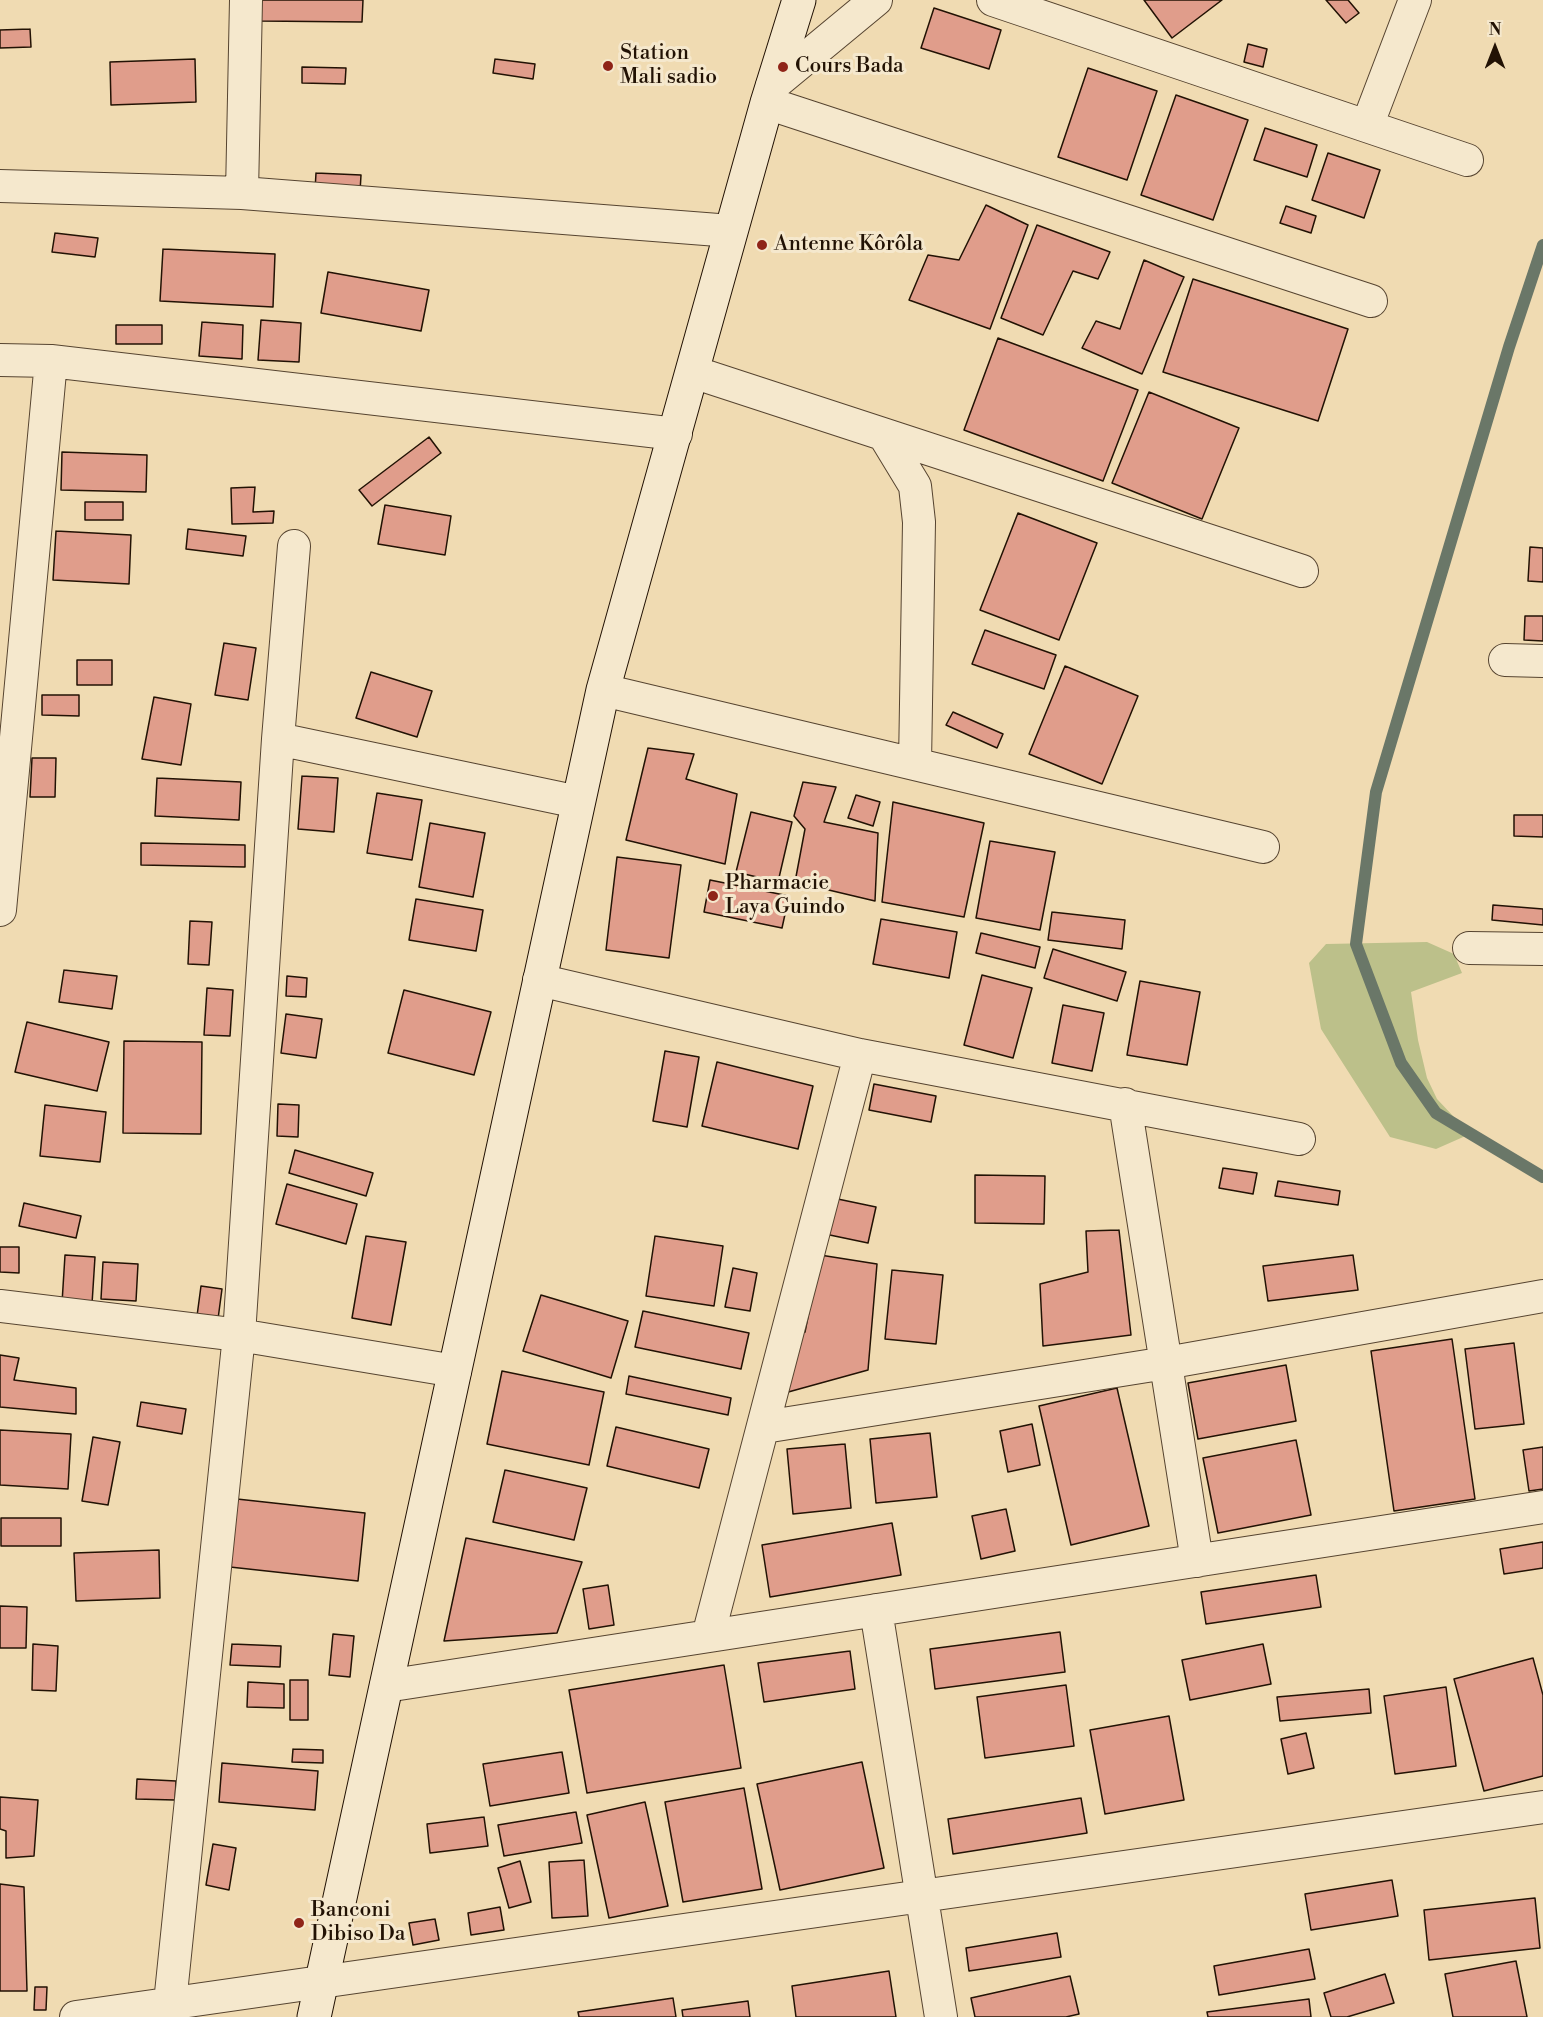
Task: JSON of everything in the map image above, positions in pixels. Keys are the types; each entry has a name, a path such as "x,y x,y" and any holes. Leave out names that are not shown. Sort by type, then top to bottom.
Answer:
{"main road":[{"path":"769,94 776,0"},
{"path":"314,2017 603,690 769,94 799,0"}],"street":[{"path":"242,193 246,0"},
{"path":"876,0 769,94 1371,301"},
{"path":"993,0 1467,160"},
{"path":"1367,126 1415,0"},
{"path":"0,186 242,193 731,231"},
{"path":"0,360 51,361 676,434"},
{"path":"0,910 13,631 51,361"},
{"path":"693,372 1302,572"},
{"path":"884,435 915,486 919,522 915,764"},
{"path":"170,2003 239,1335 278,739 294,546"},
{"path":"1505,660 1543,661"},
{"path":"603,690 1263,846"},
{"path":"278,739 578,802"},
{"path":"1469,948 1543,949"},
{"path":"539,980 860,1055 1299,1138"},
{"path":"708,1636 860,1055"},
{"path":"1125,1104 1197,1561"},
{"path":"764,1427 1166,1363 1543,1296"},
{"path":"0,1306 239,1335 455,1371"},
{"path":"386,1686 1543,1508"},
{"path":"876,1610 941,2017"},
{"path":"76,2017 1543,1807"}],"green space":[{"path":"1427,942 1454,954 1462,973 1411,992 1418,1040 1427,1078 1437,1099 1470,1134 1436,1149 1390,1137 1321,1029 1309,963 1326,944"}],"building":[{"path":"261,0 363,0 362,22 260,21"},
{"path":"1144,0 1222,0 1172,38"},
{"path":"1326,0 1348,0 1359,13 1346,23"},
{"path":"934,8 1001,30 989,69 921,48"},
{"path":"30,29 31,47 0,48 0,30"},
{"path":"1248,44 1267,49 1263,67 1244,62"},
{"path":"195,59 196,102 111,105 110,62"},
{"path":"495,59 535,64 533,79 493,73"},
{"path":"302,67 346,68 345,84 302,83"},
{"path":"1088,68 1157,91 1127,180 1058,157"},
{"path":"1176,95 1248,120 1213,220 1141,195"},
{"path":"1265,128 1317,145 1307,177 1254,160"},
{"path":"1328,153 1380,170 1364,218 1312,200"},
{"path":"316,173 361,175 360,192 315,190"},
{"path":"986,205 1028,225 990,329 909,300 928,255 959,260"},
{"path":"1286,206 1316,216 1311,233 1280,223"},
{"path":"1037,225 1110,252 1098,279 1073,271 1043,335 1001,318"},
{"path":"55,233 98,238 95,257 52,252"},
{"path":"163,249 275,254 273,307 160,301"},
{"path":"1144,260 1184,277 1142,374 1082,348 1096,321 1120,329"},
{"path":"328,272 429,290 421,331 321,313"},
{"path":"1193,279 1348,329 1318,421 1163,372"},
{"path":"261,320 301,323 299,362 258,360"},
{"path":"202,322 243,325 242,359 199,356"},
{"path":"116,325 162,325 162,344 116,344"},
{"path":"998,338 1138,390 1103,481 964,430"},
{"path":"1149,392 1239,428 1202,519 1112,483"},
{"path":"429,437 441,453 372,506 359,490"},
{"path":"62,452 147,455 146,492 61,490"},
{"path":"255,487 253,512 274,511 273,523 232,524 231,488"},
{"path":"85,502 123,502 123,520 85,520"},
{"path":"385,505 451,516 445,555 378,544"},
{"path":"1018,513 1097,543 1059,640 980,610"},
{"path":"188,529 246,536 243,556 186,549"},
{"path":"56,531 131,535 129,584 53,580"},
{"path":"1530,547 1543,548 1543,582 1528,581"},
{"path":"1525,616 1543,616 1543,641 1524,640"},
{"path":"985,630 1056,655 1044,689 972,664"},
{"path":"224,643 256,648 248,700 215,695"},
{"path":"77,660 112,660 112,685 77,685"},
{"path":"1065,666 1138,696 1102,784 1029,754"},
{"path":"371,672 432,691 417,737 356,718"},
{"path":"42,695 79,695 79,716 42,715"},
{"path":"154,697 191,704 181,765 142,759"},
{"path":"953,712 1003,734 997,748 946,725"},
{"path":"648,748 694,754 686,779 737,794 725,864 626,840"},
{"path":"32,758 56,758 55,797 30,797"},
{"path":"302,776 338,778 334,832 298,829"},
{"path":"157,778 241,782 239,820 155,816"},
{"path":"803,782 836,787 824,822 878,833 875,901 795,882 805,829 794,816"},
{"path":"377,793 422,800 412,860 367,853"},
{"path":"856,795 880,802 873,826 848,818"},
{"path":"893,802 984,823 964,917 882,902"},
{"path":"751,812 792,822 778,882 736,872"},
{"path":"1514,815 1543,815 1543,837 1514,836"},
{"path":"430,823 485,833 473,897 419,887"},
{"path":"990,841 1055,852 1040,930 976,918"},
{"path":"141,843 245,845 245,867 141,865"},
{"path":"617,857 681,865 669,958 606,950"},
{"path":"710,880 789,896 782,928 704,912"},
{"path":"416,899 483,910 476,951 409,940"},
{"path":"1493,905 1543,909 1543,925 1492,920"},
{"path":"1052,912 1125,920 1122,949 1048,940"},
{"path":"881,919 957,932 949,978 873,964"},
{"path":"190,921 212,922 209,965 188,964"},
{"path":"981,933 1040,947 1035,968 976,953"},
{"path":"1053,949 1126,972 1117,1001 1044,978"},
{"path":"64,970 117,976 112,1009 59,1002"},
{"path":"982,975 1032,988 1013,1058 964,1045"},
{"path":"287,976 307,978 306,997 286,996"},
{"path":"1140,981 1200,992 1187,1065 1127,1055"},
{"path":"207,988 233,990 230,1036 204,1035"},
{"path":"404,990 491,1012 474,1075 388,1053"},
{"path":"1063,1005 1104,1013 1092,1071 1052,1063"},
{"path":"286,1014 322,1019 316,1058 281,1053"},
{"path":"27,1022 109,1042 97,1091 15,1072"},
{"path":"124,1041 202,1042 201,1134 123,1133"},
{"path":"665,1051 699,1057 687,1127 653,1121"},
{"path":"717,1062 813,1086 798,1149 702,1126"},
{"path":"874,1084 936,1096 931,1122 869,1110"},
{"path":"278,1104 299,1105 298,1137 277,1136"},
{"path":"45,1105 106,1112 100,1162 40,1156"},
{"path":"295,1150 373,1173 366,1196 289,1173"},
{"path":"1223,1168 1257,1173 1253,1194 1219,1188"},
{"path":"975,1175 1045,1176 1044,1224 975,1223"},
{"path":"1278,1181 1340,1191 1338,1205 1275,1196"},
{"path":"287,1184 357,1204 346,1244 276,1224"},
{"path":"833,1198 876,1207 868,1243 825,1234"},
{"path":"24,1203 81,1216 76,1238 19,1226"},
{"path":"1119,1230 1131,1335 1043,1346 1040,1284 1088,1272 1086,1231"},
{"path":"366,1236 406,1242 391,1325 352,1318"},
{"path":"655,1236 723,1246 714,1306 646,1296"},
{"path":"0,1247 19,1247 19,1273 0,1272"},
{"path":"65,1255 95,1257 92,1304 62,1303"},
{"path":"820,1255 877,1264 868,1370 781,1394 792,1335 805,1332"},
{"path":"1353,1255 1358,1290 1268,1301 1263,1266"},
{"path":"103,1262 138,1264 136,1301 101,1299"},
{"path":"733,1268 757,1273 750,1311 725,1307"},
{"path":"892,1270 943,1275 936,1344 885,1339"},
{"path":"201,1286 222,1289 218,1319 197,1316"},
{"path":"541,1295 628,1321 611,1378 523,1351"},
{"path":"643,1311 749,1333 741,1369 635,1347"},
{"path":"1452,1339 1475,1499 1394,1511 1371,1351"},
{"path":"1514,1343 1524,1424 1475,1429 1465,1349"},
{"path":"0,1355 19,1358 14,1380 76,1388 76,1414 0,1407"},
{"path":"1286,1365 1296,1421 1198,1439 1188,1383"},
{"path":"502,1371 604,1392 589,1465 487,1444"},
{"path":"629,1376 731,1398 728,1415 626,1394"},
{"path":"1117,1388 1149,1526 1071,1545 1039,1406"},
{"path":"141,1402 186,1409 182,1434 137,1426"},
{"path":"1032,1424 1040,1465 1008,1472 1000,1431"},
{"path":"616,1427 709,1449 699,1488 607,1466"},
{"path":"0,1430 71,1434 68,1489 0,1485"},
{"path":"930,1433 937,1497 876,1503 870,1439"},
{"path":"93,1437 120,1442 108,1505 82,1501"},
{"path":"1296,1440 1311,1515 1218,1533 1203,1458"},
{"path":"845,1444 851,1508 793,1514 787,1449"},
{"path":"1543,1447 1543,1489 1529,1491 1523,1450"},
{"path":"505,1470 587,1488 574,1540 493,1522"},
{"path":"237,1499 365,1513 358,1581 230,1567"},
{"path":"1006,1509 1015,1551 981,1559 972,1516"},
{"path":"1,1518 61,1518 61,1546 1,1546"},
{"path":"892,1523 901,1575 770,1597 762,1545"},
{"path":"466,1538 582,1562 557,1633 444,1641"},
{"path":"1543,1542 1543,1568 1504,1574 1500,1549"},
{"path":"159,1550 160,1598 76,1601 74,1553"},
{"path":"1316,1575 1321,1607 1206,1624 1201,1592"},
{"path":"608,1585 614,1625 589,1629 583,1589"},
{"path":"0,1606 27,1607 26,1648 0,1648"},
{"path":"1060,1632 1065,1672 935,1689 930,1649"},
{"path":"333,1634 354,1636 350,1677 329,1675"},
{"path":"33,1644 58,1646 56,1691 32,1690"},
{"path":"232,1644 281,1646 280,1667 230,1665"},
{"path":"1263,1644 1271,1684 1190,1700 1182,1660"},
{"path":"850,1651 855,1689 764,1702 758,1663"},
{"path":"1533,1658 1543,1695 1543,1776 1484,1791 1454,1679"},
{"path":"724,1665 741,1768 587,1793 569,1690"},
{"path":"290,1680 308,1680 308,1720 290,1720"},
{"path":"248,1682 284,1684 284,1708 247,1707"},
{"path":"1066,1685 1074,1746 985,1758 977,1697"},
{"path":"1446,1687 1456,1766 1395,1774 1384,1696"},
{"path":"1369,1689 1371,1713 1280,1721 1277,1697"},
{"path":"1169,1716 1184,1800 1105,1814 1090,1730"},
{"path":"1306,1733 1314,1768 1288,1774 1281,1739"},
{"path":"293,1749 323,1750 323,1763 292,1762"},
{"path":"562,1752 569,1793 490,1806 483,1764"},
{"path":"862,1762 884,1868 780,1890 757,1784"},
{"path":"222,1763 318,1771 315,1810 219,1802"},
{"path":"137,1779 176,1781 175,1800 136,1799"},
{"path":"744,1788 762,1889 683,1902 665,1802"},
{"path":"0,1797 38,1800 34,1856 6,1858 6,1831 0,1829"},
{"path":"1081,1798 1087,1833 953,1854 948,1819"},
{"path":"645,1802 668,1906 609,1918 587,1815"},
{"path":"576,1812 582,1843 504,1856 498,1825"},
{"path":"484,1817 488,1846 430,1853 427,1824"},
{"path":"213,1844 236,1848 229,1890 206,1885"},
{"path":"584,1860 588,1916 552,1918 549,1862"},
{"path":"520,1861 531,1902 509,1908 498,1868"},
{"path":"1392,1880 1398,1916 1311,1930 1305,1894"},
{"path":"0,1884 24,1887 27,1991 0,1991"},
{"path":"1535,1898 1540,1948 1429,1960 1424,1910"},
{"path":"500,1907 504,1930 471,1935 468,1913"},
{"path":"435,1919 439,1940 413,1945 409,1923"},
{"path":"1057,1933 1061,1957 969,1971 966,1948"},
{"path":"1309,1949 1315,1979 1219,1995 1214,1966"},
{"path":"1516,1961 1527,2017 1453,2017 1445,1974"},
{"path":"889,1971 896,2017 796,2017 792,1986"},
{"path":"1385,1974 1394,2003 1347,2017 1331,2017 1324,1993"},
{"path":"1070,1976 1079,2014 1066,2017 975,2017 971,1998"},
{"path":"35,1987 47,1987 46,2010 34,2010"},
{"path":"673,1998 676,2017 579,2017 578,2012"},
{"path":"1309,1999 1311,2017 1208,2017 1207,2012"},
{"path":"748,2001 750,2017 683,2017 682,2010"}],"waterway":[{"path":"1543,245 1509,347 1376,792 1356,944 1401,1063 1436,1113 1543,1177"}],"place":[{"name":"Station Mali sadio","path":"608,66"},
{"name":"Cours Bada","path":"783,67"},
{"name":"Antenne Kôrôla","path":"762,245"},
{"name":"Pharmacie Laya Guindo","path":"713,896"},
{"name":"Banconi Dibiso Da","path":"299,1923"}]}
